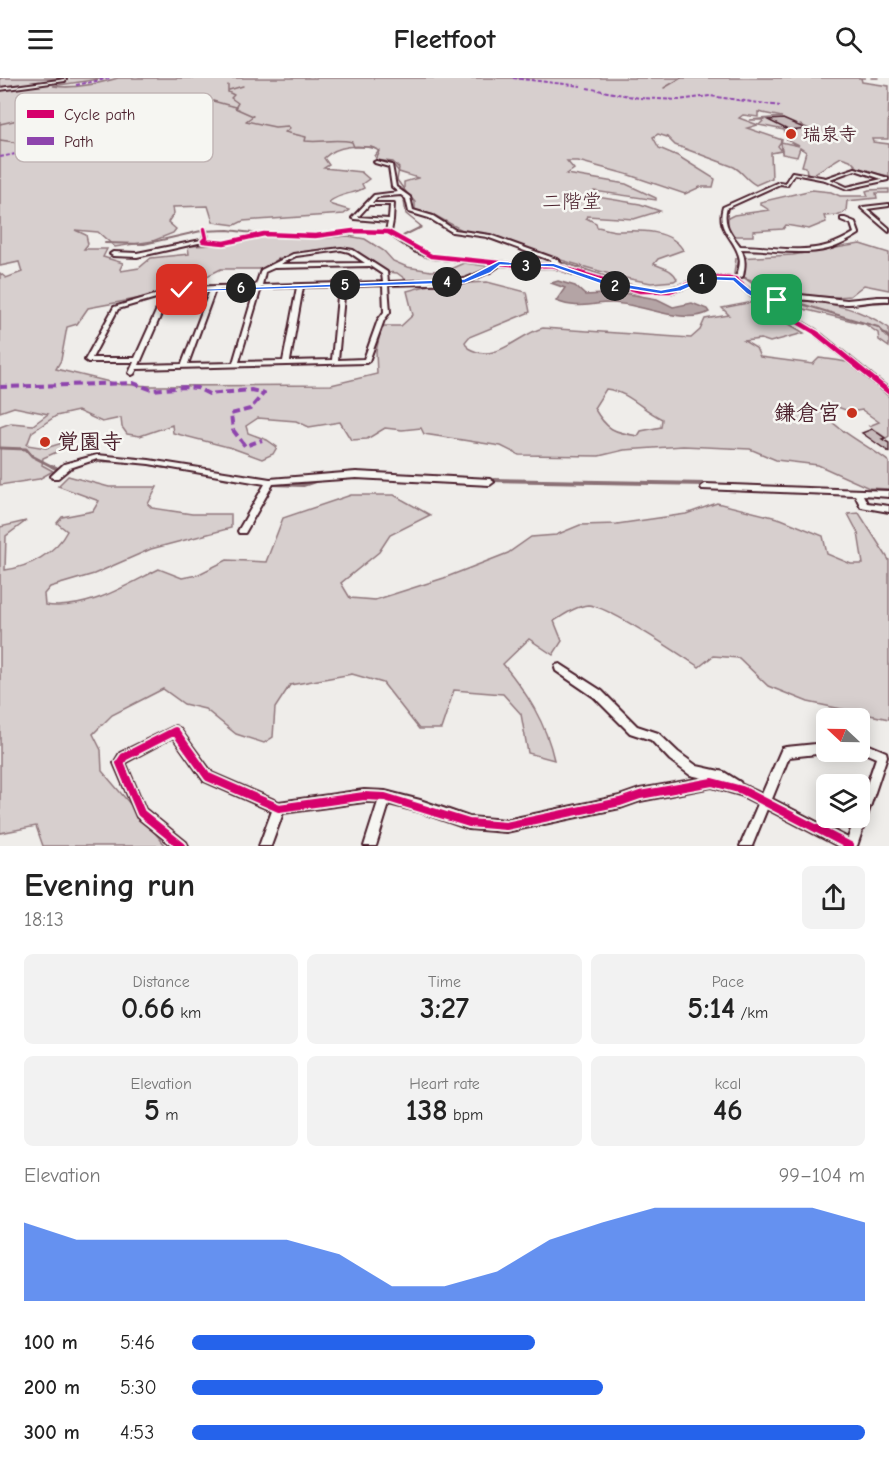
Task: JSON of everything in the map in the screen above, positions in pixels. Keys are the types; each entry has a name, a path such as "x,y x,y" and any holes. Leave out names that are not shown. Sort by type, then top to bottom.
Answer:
{"street":[{"path":"0,89 64,80"},
{"path":"376,162 391,166 394,187 408,199 411,211 431,217 454,231 488,236 606,283 661,292 678,289 705,278 735,279 740,276 743,260 724,227 722,214 725,207 780,183 786,184 793,173 826,179 847,188 888,179"},
{"path":"826,179 855,168 888,179"},
{"path":"391,221 354,218 376,196 403,193"},
{"path":"370,204 392,204 390,233"},
{"path":"889,205 863,208 889,231"},
{"path":"737,248 764,246 772,251 818,250 856,233 853,223 843,219"},
{"path":"203,241 206,238 204,229"},
{"path":"113,254 137,255 203,241 224,243 273,233 315,236 345,231 390,233 418,251 431,256 499,263 559,264"},
{"path":"235,365 257,288 263,270 295,255 335,249 351,251 385,273 385,284 387,312 381,320 366,362 286,363 235,365 135,367 88,360 116,308 182,290 257,288 300,286 385,284 465,281 488,272 499,263"},
{"path":"273,266 372,264"},
{"path":"735,279 749,293 814,331 889,392"},
{"path":"335,362 342,285"},
{"path":"286,363 300,286"},
{"path":"184,366 213,289"},
{"path":"135,367 165,296"},
{"path":"770,304 789,296 846,302 874,297 889,299"},
{"path":"55,476 67,466 97,457 149,462 270,482 357,476 490,482"},
{"path":"242,531 270,482"},
{"path":"705,487 889,494"},
{"path":"858,492 864,505 889,509"},
{"path":"560,668 598,694 634,730 654,736 674,756 694,771 724,777 766,804 851,846 882,756 870,751"},
{"path":"182,846 141,813 120,763 124,757 175,731 208,777 279,808 364,796 385,797 470,823 506,826 620,802 640,795 712,782 742,790"},
{"path":"746,846 766,804 786,752 816,749"},
{"path":"370,846 385,797"},
{"path":"265,846 279,808"}],"shaded area":[{"path":"0,78 106,78 53,86 69,87 118,78 861,78 862,82 889,86 888,139 872,139 873,142 889,144 889,176 860,170 850,160 841,157 812,175 807,173 806,167 802,166 806,152 800,148 797,157 782,154 782,151 771,153 772,178 756,185 734,167 675,145 667,137 658,134 653,137 659,148 678,156 715,179 713,187 700,187 685,194 626,174 578,161 567,161 574,169 567,174 626,184 656,198 656,200 594,191 591,196 640,204 660,211 634,219 587,216 586,218 596,223 597,227 615,231 655,233 678,243 683,250 658,259 654,264 673,273 677,279 674,281 651,283 620,277 554,258 486,233 462,230 434,215 415,210 415,202 404,190 404,182 418,178 399,172 392,163 377,161 375,156 377,149 363,146 335,150 324,158 329,165 324,168 361,172 369,179 362,184 364,188 329,202 349,210 344,214 243,221 235,225 213,222 208,206 173,207 174,213 168,222 176,229 173,233 153,241 115,247 98,232 75,230 86,235 88,244 84,249 107,249 103,257 123,263 121,271 139,268 151,258 189,254 188,246 219,245 268,236 325,238 348,236 365,239 384,251 393,261 407,267 431,271 448,270 464,263 492,267 472,276 451,280 408,281 397,273 386,272 357,253 344,250 324,250 280,258 262,269 221,269 207,276 190,279 163,294 88,308 77,324 67,327 61,360 56,369 118,384 151,386 331,385 377,374 376,351 382,326 401,326 413,315 407,291 429,285 487,282 526,292 530,312 469,337 465,342 468,348 488,353 507,347 543,328 691,338 700,330 705,319 729,315 722,308 753,302 804,333 770,342 761,339 744,341 756,348 760,357 813,364 819,358 848,362 861,369 889,394 889,436 886,438 869,426 879,422 862,410 851,412 835,406 825,412 834,424 889,462 889,489 869,488 818,465 776,460 750,449 683,446 624,450 599,456 519,455 501,446 424,434 421,428 402,430 385,428 367,439 351,440 340,422 309,427 296,421 258,418 246,426 248,433 267,440 277,447 273,454 262,459 232,448 173,433 172,425 140,436 127,434 122,427 121,418 102,422 78,411 56,416 32,432 27,445 46,448 62,443 68,447 43,458 42,465 53,471 39,479 0,485 0,427 11,423 33,425 48,414 14,407 0,412 0,273 6,278 22,272 19,262 0,266 0,90 16,86 0,88","holes":["758,112 782,117 750,120 764,120 759,125 784,130 785,133 794,137 787,140 799,146 781,142 782,151 778,146 782,140 747,128 758,125 739,118 743,115 758,117","606,389 628,397 662,419 661,427 641,431 638,436 612,429 594,408"]},
{"path":"889,189 889,193 876,193 877,198 847,201 846,211 837,215 824,216 826,222 809,229 786,225 783,229 753,231 753,236 734,236 728,233 728,218 769,210 760,202 812,190 831,192 840,196 868,196 866,191"},
{"path":"860,244 889,253 889,290 864,285 850,296 780,295 759,291 751,280 734,274 736,258 793,255"},
{"path":"558,281 575,286 585,295 623,293 657,299 673,307 692,303 709,312 699,316 687,316 623,304 604,303 578,306 564,304 556,301 565,288 551,283"},
{"path":"792,300 830,304 867,315 889,328 889,347 879,340 878,333 865,324 799,308 790,305"},
{"path":"68,476 109,487 157,487 148,504 152,508 192,514 231,514 231,528 151,549 94,574 50,587 44,594 45,605 60,606 104,596 159,569 182,578 197,575 227,560 266,562 283,518 351,495 394,495 430,515 390,535 379,552 341,583 350,598 375,600 444,578 508,553 531,537 556,535 580,525 617,524 686,514 717,503 781,519 823,536 827,554 851,564 863,564 858,533 848,514 859,513 889,560 889,719 870,715 870,708 837,708 808,702 768,686 739,658 713,656 699,667 626,621 588,605 575,609 554,621 562,641 553,655 529,639 503,664 520,686 541,721 554,760 528,753 521,714 503,694 454,690 441,729 419,729 383,683 352,674 290,685 275,708 273,737 264,743 236,734 205,709 184,704 163,689 112,715 93,734 101,750 102,771 166,846 43,846 36,826 0,833 0,527 26,521 6,536 5,570 23,566 41,558 56,546 67,531 57,523 62,517 93,511 99,501 58,486"}],"building":[{"path":"783,119 806,129 790,131 768,120"},
{"path":"872,429 889,443 889,452 862,433"}],"waterway":[{"path":"664,88 681,78"},
{"path":"871,78 878,78"},
{"path":"228,85 228,92 234,95 231,98 238,103 235,108 253,116 246,121 275,127 288,126 290,128 285,132 306,137 305,141 346,141 352,142 354,147 371,147 380,151 376,160 393,162 399,168 397,180 411,199 404,201 406,214 422,227 418,229"},
{"path":"229,90 243,86"},
{"path":"213,101 235,107"},
{"path":"0,124 15,121"},
{"path":"800,125 812,130"},
{"path":"0,140 15,142"},
{"path":"401,237 421,227"},
{"path":"105,243 144,244 201,231 228,230 270,235"},
{"path":"347,233 395,234 404,241"},
{"path":"291,236 314,238 332,235"},
{"path":"735,277 740,257"},
{"path":"476,259 517,263"},
{"path":"550,263 565,263 644,289"},
{"path":"688,282 703,275 745,278 765,293 878,327 889,338"},
{"path":"871,380 889,396"},
{"path":"0,448 26,449 32,456 55,468"},
{"path":"91,461 117,461"},
{"path":"148,464 164,467 159,466"},
{"path":"52,466 58,469"},
{"path":"223,477 242,480"},
{"path":"272,484 303,485 318,480"},
{"path":"489,480 707,484"}],"marked path":[{"path":"76,85 111,78"},
{"path":"513,78 581,86"},
{"path":"587,88 639,98 679,100 710,96 780,106"},
{"path":"0,157 15,154"},
{"path":"0,387 133,383 153,390 197,388 209,394 251,390 264,393 250,409 231,414 233,430 245,446 251,446 262,440"}],"cycle path":[{"path":"204,229 206,238 203,241 224,243 264,234 315,236 353,231 388,232 418,251 431,256 529,266 553,265 606,283 640,291 670,291 705,278 735,279 754,296 814,331 889,392"},
{"path":"182,846 141,813 120,763 124,757 175,731 208,777 279,808 364,796 385,797 469,823 506,826 620,802 640,795 712,782 742,790 850,846"}],"place":[{"name":"瑞泉寺","path":"791,134"},
{"name":"鎌倉宮","path":"852,413"},
{"name":"覚園寺","path":"45,442"}],"district":[{"name":"二階堂","path":"572,201"}],"route":[{"path":"182,290 465,281 488,272 499,263 529,266 553,265 606,283 640,291 670,291 705,278 735,279 749,293 770,304 777,300"}]}
